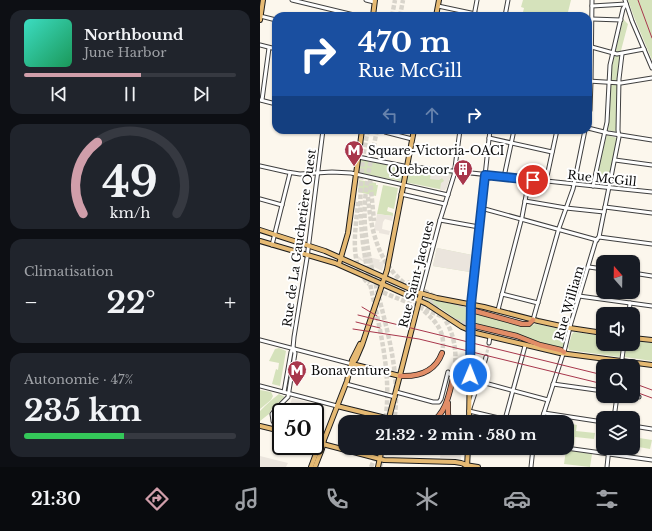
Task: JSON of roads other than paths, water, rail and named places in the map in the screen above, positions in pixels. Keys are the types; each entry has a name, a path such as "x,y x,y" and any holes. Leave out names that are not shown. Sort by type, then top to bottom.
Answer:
{"highway":[{"path":"475,311 521,324 529,324 533,320"},
{"path":"475,326 516,336 564,352"},
{"path":"400,376 415,376 426,372 436,364 442,353"},
{"path":"440,415 444,410 452,381 448,410 449,415"}],"main road":[{"path":"260,20 263,0"},
{"path":"437,12 439,0"},
{"path":"374,12 375,1"},
{"path":"339,264 348,233 361,134"},
{"path":"324,440 346,384 352,364 356,360 364,339 388,264 413,134"},
{"path":"260,230 308,245 421,293 440,299 471,304 533,320 596,333"},
{"path":"260,241 339,264 433,307 471,331 525,346 609,359"},
{"name":"Rue Saint-Jacques","path":"390,415 421,293"},
{"path":"469,415 471,304"},
{"path":"640,339 652,340"},
{"path":"640,363 652,365"},
{"path":"352,364 400,376"},
{"path":"337,406 370,415"},
{"path":"260,427 272,430"},
{"path":"324,443 380,458 451,463 478,467"},
{"path":"311,467 315,455"},
{"path":"316,467 320,455"},
{"path":"378,467 381,455"},
{"path":"467,466 468,455"}],"street":[{"path":"292,0 343,12"},
{"path":"366,0 375,1"},
{"path":"475,12 477,0"},
{"path":"506,12 508,0"},
{"path":"592,0 592,19 621,20"},
{"path":"625,0 632,21 652,68"},
{"path":"592,6 626,4"},
{"path":"593,186 608,120 610,65 623,8 626,4"},
{"path":"438,6 462,12"},
{"path":"260,16 272,19"},
{"path":"260,45 272,48"},
{"path":"269,48 261,100 272,103"},
{"path":"592,48 613,54 622,54 644,49"},
{"name":"Rue William","path":"544,413 564,352 579,296 598,238 604,212 619,135 619,83 622,54"},
{"path":"592,81 619,83 652,78"},
{"path":"592,129 652,140"},
{"name":"Rue de La Gauchetière Ouest","path":"286,393 307,254 323,134"},
{"path":"393,134 412,139"},
{"name":"Rue Saint-Jacques","path":"421,293 440,220 455,171 460,134"},
{"path":"471,304 490,134"},
{"path":"504,177 513,134"},
{"path":"546,181 555,134"},
{"path":"533,320 558,230 574,184 584,134"},
{"path":"489,138 552,152"},
{"name":"Rue McGill","path":"358,157 407,166 652,192"},
{"path":"615,160 652,165"},
{"path":"260,166 290,173 303,174 335,172 356,174 448,195"},
{"path":"272,245 290,173"},
{"path":"498,310 522,219 529,180"},
{"path":"401,194 445,204"},
{"path":"260,199 282,204"},
{"path":"525,201 566,208 604,212"},
{"path":"605,207 652,213"},
{"path":"481,208 558,230 598,238 652,244"},
{"path":"440,220 479,227"},
{"path":"589,267 596,268"},
{"path":"640,274 652,276"},
{"path":"502,294 538,303"},
{"path":"579,296 652,306"},
{"path":"489,343 490,337"},
{"path":"260,340 352,364"},
{"path":"486,357 469,411 501,419 504,418 525,346"},
{"path":"346,384 439,402 448,372 451,375 548,400"},
{"path":"553,384 596,390"},
{"path":"260,386 337,406"},
{"path":"282,403 287,399 286,393"},
{"path":"544,413 596,421"},
{"path":"640,427 652,429"},
{"path":"574,449 596,452"},
{"path":"531,467 532,455"},
{"path":"606,467 608,455"},
{"path":"615,455 652,460"}],"tunnel":[{"path":"393,12 395,0"},
{"path":"401,12 403,0"},
{"path":"367,134 361,177 361,226 365,257 385,360 387,380 386,415"},
{"path":"376,134 365,196 365,223 370,259 392,352 396,398 395,415"},
{"path":"370,179 374,221"},
{"path":"368,197 374,236 384,259 391,270 411,288"},
{"path":"358,202 355,235 356,256 358,267 362,276 369,284"},
{"path":"407,282 434,296"},
{"path":"377,290 446,318 475,326"},
{"path":"419,293 438,310 445,319 450,330 454,341 455,353 453,378"},
{"path":"453,302 474,310"},
{"path":"424,311 440,329 443,340 442,353"},
{"path":"486,357 489,343"},
{"path":"371,467 376,455"},
{"path":"380,467 384,455"}],"tram line":[{"path":"356,322 380,328"},
{"path":"353,329 419,339 596,382"},
{"path":"640,394 652,398"}],"railway":[{"path":"638,0 652,38"},
{"path":"362,307 377,316"},
{"path":"358,315 596,373"},
{"path":"640,386 652,390"}],"place":[{"name":"Square-Victoria-OACI","path":"354,167"},
{"name":"Quebecor","path":"463,186"},
{"name":"Bonaventure","path":"297,387"}]}
